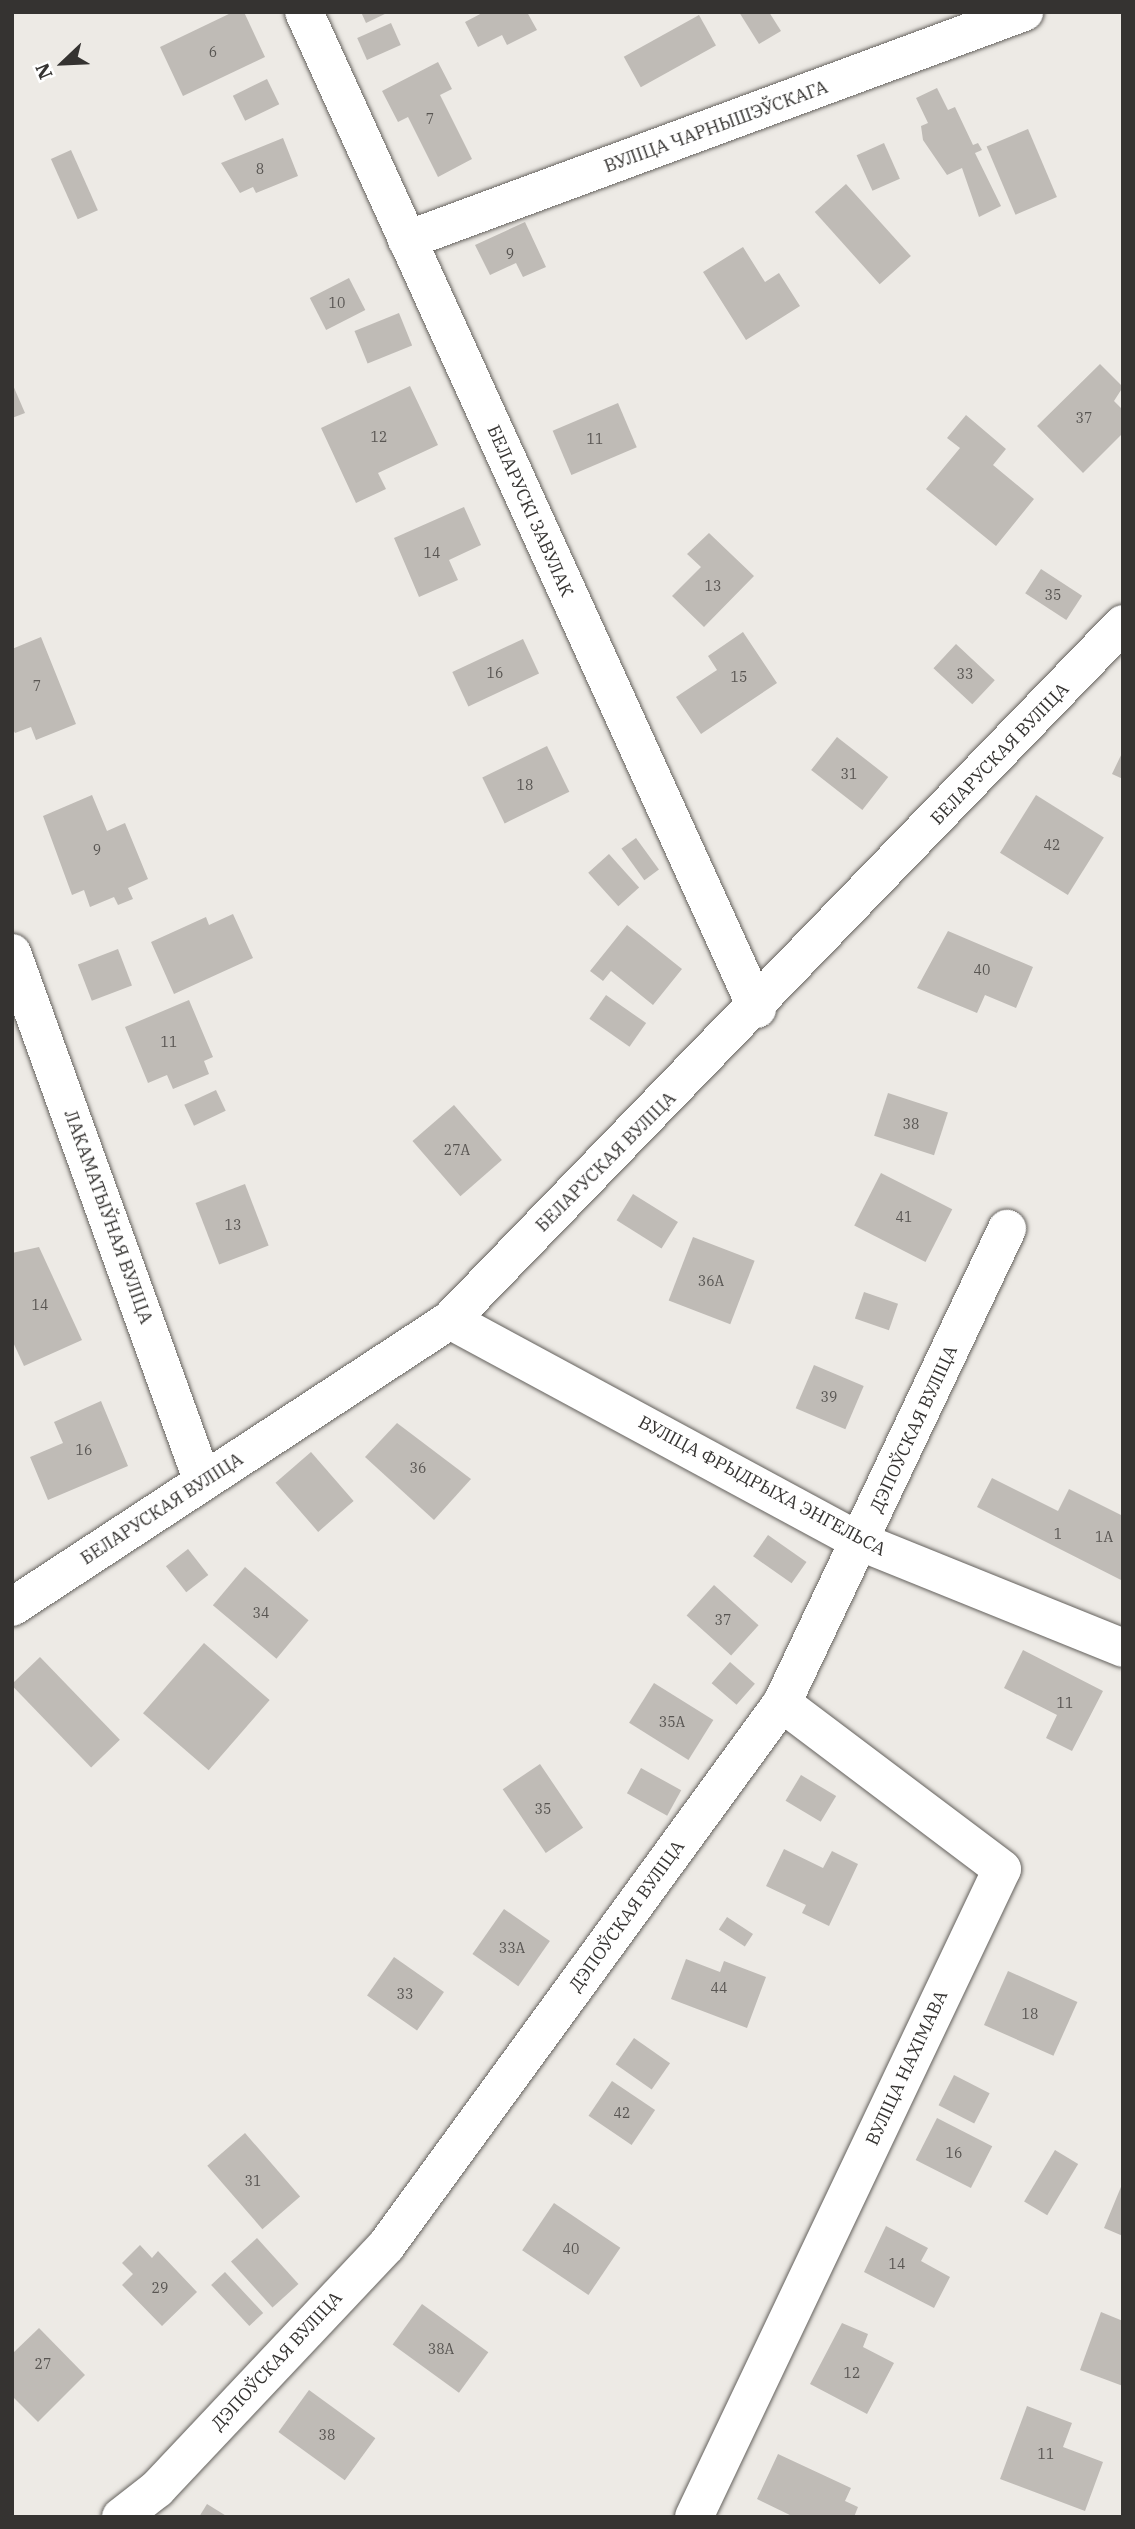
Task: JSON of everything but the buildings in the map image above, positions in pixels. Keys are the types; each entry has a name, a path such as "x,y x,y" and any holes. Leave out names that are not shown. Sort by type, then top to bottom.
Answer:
{"street":[{"name":"БЕЛАРУСКІ ЗАВУЛАК","path":"304,12 757,1009"},
{"name":"ВУЛІЦА ЧАРНЫШЭЎСКАГА","path":"407,240 947,26 1024,12"},
{"name":"БЕЛАРУСКАЯ ВУЛІЦА","path":"12,1608 450,1320 757,1009 1123,624"},
{"name":"ЛАКАМАТЫЎНАЯ ВУЛІЦА","path":"12,953 203,1482"},
{"name":"ДЭПОЎСКАЯ ВУЛІЦА","path":"121,2517 157,2489 386,2246 782,1703 861,1542 1007,1229"},
{"name":"ВУЛІЦА ФРЫДРЫХА ЭНГЕЛЬСА","path":"450,1320 861,1542 1123,1648"},
{"name":"ВУЛІЦА НАХІМАВА","path":"694,2517 1002,1869 782,1703"}]}
